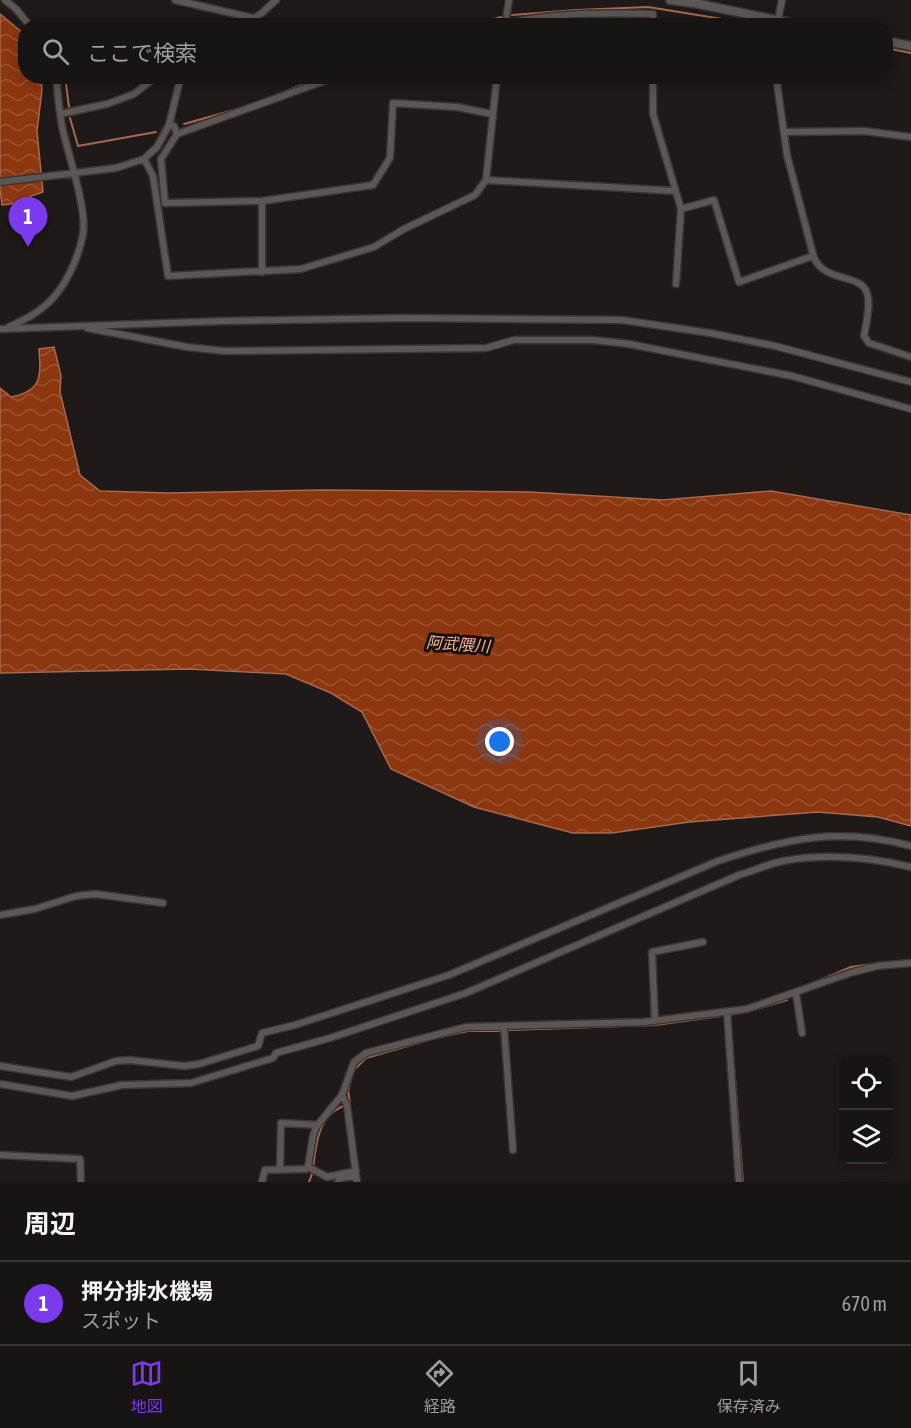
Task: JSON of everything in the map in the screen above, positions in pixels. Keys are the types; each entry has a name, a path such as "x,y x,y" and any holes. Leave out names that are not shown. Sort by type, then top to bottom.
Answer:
{"street":[{"path":"5,0 23,18"},
{"path":"175,0 253,18 276,0"},
{"path":"506,18 509,0"},
{"path":"670,0 694,1 758,18"},
{"path":"778,18 782,0"},
{"path":"527,18 595,12 653,14 653,18"},
{"path":"893,43 911,46"},
{"path":"3,328 31,316 49,303 62,285 84,232 60,114 57,84"},
{"path":"60,114 107,104 134,94 147,84"},
{"path":"0,182 116,168 144,159 157,147 169,125 179,84"},
{"path":"316,84 177,134 161,159 165,203 262,201 373,185 390,158 393,103 457,107 492,114"},
{"path":"144,159 153,176 168,276 301,269 374,247 404,229 475,195 486,180 496,84"},
{"path":"653,84 653,114 681,208 676,284"},
{"path":"777,84 787,155 813,256 818,266 826,272 855,281 867,294 864,336 869,344 911,357"},
{"path":"169,125 174,126 177,134"},
{"path":"785,132 864,131 911,137"},
{"path":"486,180 676,191"},
{"path":"681,208 714,200 740,282 813,256"},
{"path":"262,201 262,272"},
{"path":"3,328 404,318 622,320 775,345 911,382"},
{"path":"69,325 224,351 486,348 514,340 593,340 629,344 792,376 911,409"},
{"path":"0,1066 66,1077 129,1060 184,1066 199,1064 258,1046 262,1033 449,975 718,861 759,848 823,836 856,835 886,839 911,846"},
{"path":"0,1084 72,1096 122,1085 191,1083 273,1058 276,1053 466,993 739,875 782,861 852,856 911,867"},
{"path":"0,915 35,909 76,896 94,894 163,903"},
{"path":"655,1021 652,952 703,942"},
{"path":"262,1182 265,1170 306,1170 313,1136 318,1125 342,1095 354,1062 366,1053 466,1028 655,1021 747,1009 849,972 877,966 911,963"},
{"path":"796,993 802,1033"},
{"path":"727,1012 739,1182"},
{"path":"504,1027 513,1150"},
{"path":"342,1095 347,1105 356,1176"},
{"path":"280,1169 281,1123 318,1125"},
{"path":"0,1155 80,1159 81,1182"},
{"path":"308,1167 327,1177 356,1176"},
{"path":"338,1182 340,1178 356,1176"}],"water":[{"path":"0,14 18,29 18,84 42,84 37,131 43,192 31,196 29,202 2,205 0,189"},
{"name":"阿武隈川","path":"54,347 61,376 60,392 80,475 100,491 169,493 323,490 530,492 663,500 771,491 911,515 911,826 878,817 818,812 689,822 612,833 573,833 474,807 391,769 362,712 331,693 286,674 189,669 0,673 0,388 11,397 29,391 34,387 39,375 39,349"}],"waterway":[{"path":"512,15 648,7 716,18"},
{"path":"893,49 911,53"},
{"path":"66,84 69,107"},
{"path":"267,99 304,84"},
{"path":"184,124 241,108"},
{"path":"70,118 78,146 156,132"},
{"path":"900,961 911,960"},
{"path":"808,985 851,967 873,964"},
{"path":"750,1011 787,1000"},
{"path":"743,1182 730,1015 744,1012"},
{"path":"509,1030 655,1025 721,1016"},
{"path":"355,1069 366,1058 432,1039 468,1031 501,1031"},
{"path":"350,1103 348,1091 351,1080"},
{"path":"313,1169 317,1141 323,1124 334,1111 343,1106"},
{"path":"309,1182 312,1174"}],"place":[{"name":"押分排水機場","path":"28,247"}]}
